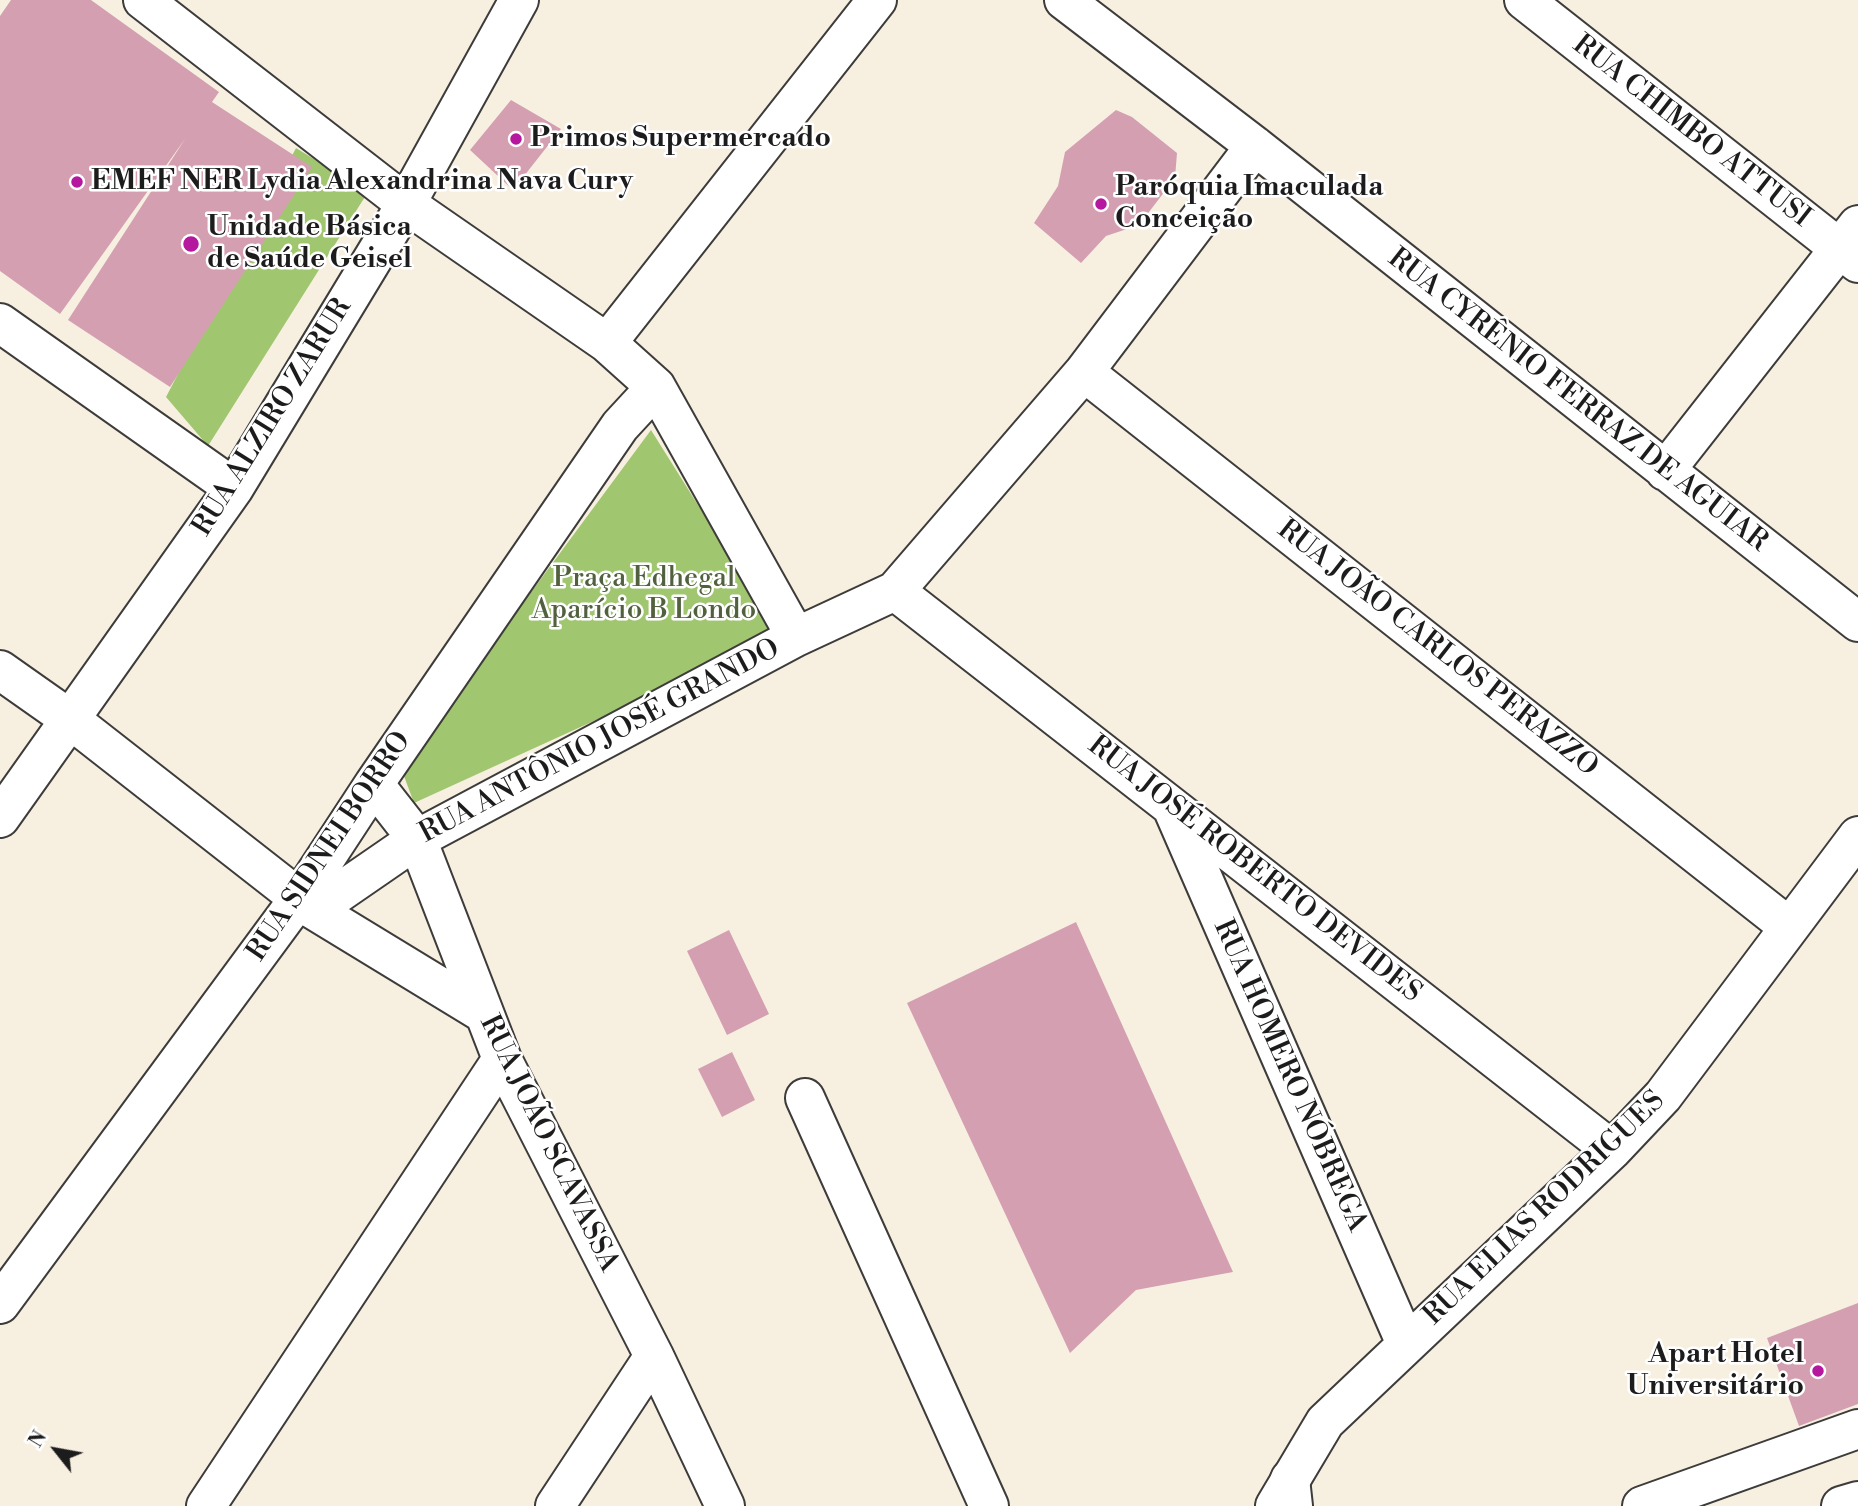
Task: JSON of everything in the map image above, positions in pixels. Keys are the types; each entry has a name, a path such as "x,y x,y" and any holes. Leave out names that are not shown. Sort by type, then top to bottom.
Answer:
{"street":[{"path":"143,0 405,204 607,343 656,387 796,637"},
{"name":"RUA ALZIRO ZARUR","path":"0,818 233,488 405,204 519,0"},
{"path":"607,343 877,0"},
{"name":"RUA CYRÊNIO FERRAZ DE AGUIAR","path":"1064,0 1255,146 1858,622"},
{"name":"RUA CHIMBO ATTUSI","path":"1524,0 1852,246"},
{"path":"895,590 1084,372 1255,146"},
{"path":"1665,471 1852,246"},
{"path":"0,324 233,488"},
{"name":"RUA JOÃO CARLOS PERAZZO","path":"1084,372 1789,926"},
{"name":"RUA SIDNEI BORRO","path":"0,1304 307,903 374,783 620,426 656,387"},
{"name":"RUA ANTÔNIO JOSÉ GRANDO","path":"307,903 417,839 796,637 895,590"},
{"name":"RUA JOSÉ ROBERTO DEVIDES","path":"895,590 1612,1150"},
{"path":"0,670 71,720 307,903 483,1013"},
{"name":"RUA JOÃO SCAVASSA","path":"374,783 417,839 502,1059 654,1356 725,1506"},
{"name":"RUA HOMERO NÓBREGA","path":"1172,807 1406,1344"},
{"name":"RUA ELIAS RODRIGUES","path":"1286,1497 1325,1422 1612,1150 1662,1096 1858,836"},
{"path":"206,1506 502,1059"},
{"path":"805,1098 989,1506"},
{"path":"555,1506 654,1356"},
{"path":"1642,1506 1858,1429"},
{"path":"1841,1506 1858,1501"}],"green space":[{"path":"296,148 368,192 208,446 166,397"},
{"name":"Praça Edhegal Aparício B Londo","path":"651,430 780,636 414,803 401,768"}],"building":[{"path":"11,0 91,0 219,92 212,102 312,167 170,387 68,320 185,139 60,314 0,271 0,16"},
{"name":"Primos Supermercado","path":"511,100 561,129 513,190 470,150"},
{"name":"Paróquia Imaculada Conceição","path":"1116,110 1132,117 1177,153 1175,178 1139,225 1106,236 1081,263 1034,223 1058,186 1065,152"},
{"path":"1076,922 1233,1272 1136,1290 1070,1353 907,1003"},
{"path":"729,930 769,1014 727,1035 687,951"},
{"path":"732,1052 755,1100 722,1117 698,1069"},
{"name":"Apart Hotel Universitário","path":"1858,1303 1858,1404 1799,1426 1767,1338"}],"place":[{"name":"Primos Supermercado","path":"516,139"},
{"name":"EMEF NER Lydia Alexandrina Nava Cury","path":"77,182"},
{"name":"Paróquia Imaculada Conceição","path":"1101,204"},
{"name":"Unidade Básica de Saúde Geisel","path":"191,244"},
{"name":"Apart Hotel Universitário","path":"1818,1371"}]}
